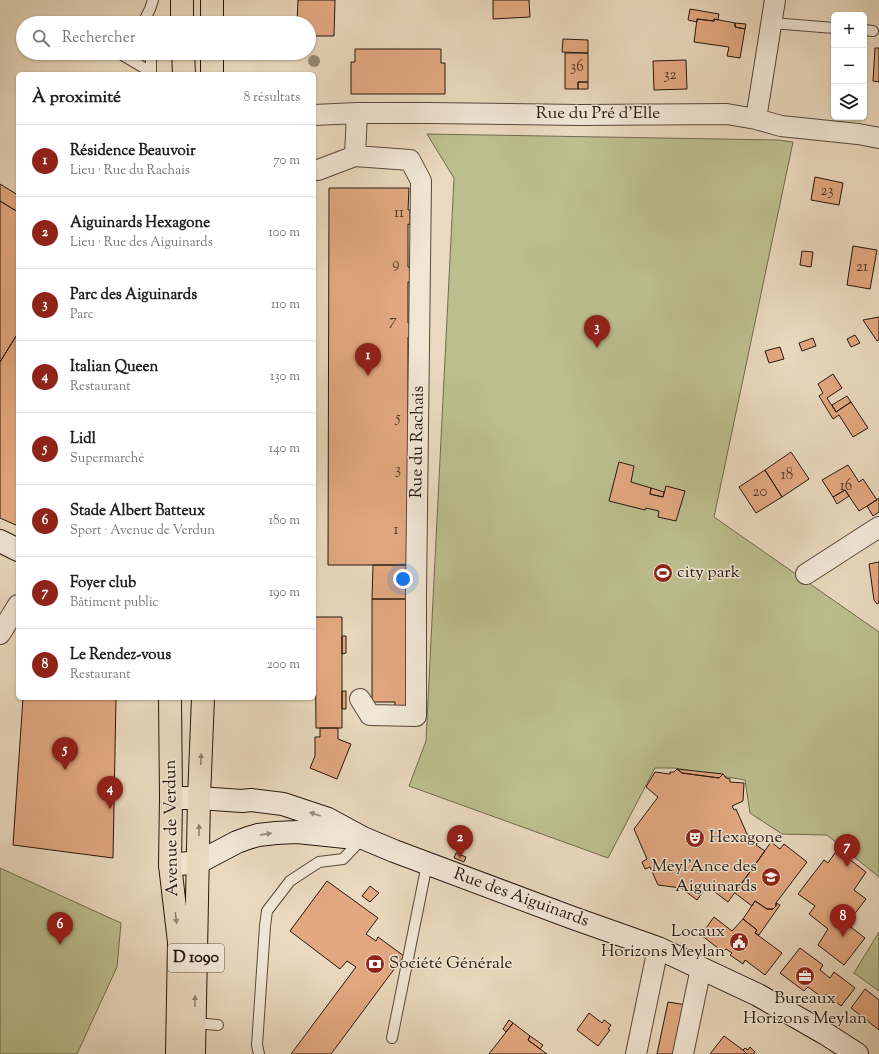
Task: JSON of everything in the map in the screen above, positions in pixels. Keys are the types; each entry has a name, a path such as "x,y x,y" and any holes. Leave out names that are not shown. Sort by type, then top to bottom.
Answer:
{"main road":[{"path":"182,0 182,16"},
{"path":"212,0 212,16"},
{"path":"212,60 212,72"},
{"name":"Avenue de Verdun","path":"170,700 170,865 179,942 177,1054"},
{"name":"Avenue de Verdun","path":"194,1054 199,862 199,798 203,700"}],"street":[{"path":"756,119 775,0"},
{"path":"355,156 357,113"},
{"name":"Rue du Pré d'Elle","path":"316,115 357,113 580,115 727,114 756,119 781,126 858,134 879,138"},
{"name":"Rue du Rachais","path":"318,170 355,156 410,160 421,181 416,716 370,714 360,699"},
{"path":"806,574 879,527"},
{"path":"0,541 16,549"},
{"path":"0,634 16,607"},
{"name":"Rue des Aiguinards","path":"171,798 242,801 251,800 283,804 328,819 362,838 427,864 658,948 758,995 826,1034 857,1054"},
{"name":"Rue des Aiguinards","path":"170,865 199,862 237,842 258,835 297,832 362,838"},
{"path":"636,1054 658,948"},
{"path":"683,1054 702,968"}],"lane":[{"path":"146,16 152,4"},
{"path":"151,16 152,4"},
{"path":"772,23 831,28"},
{"path":"130,60 149,72"},
{"path":"151,60 151,72"},
{"path":"259,1054 257,1045 267,911 290,881 319,862 343,859 362,838"},
{"path":"392,1038 427,864"},
{"path":"195,1023 218,1025"}],"green space":[{"path":"427,134 778,140 793,142 714,517 879,632 879,877 827,835 782,834 750,813 745,780 674,768 655,768 608,858 409,786 426,741 454,178"},
{"path":"0,868 121,923 117,967 77,1054 0,1054"},
{"path":"879,932 879,991 854,973"}],"building":[{"path":"298,0 335,0 334,36 316,36 316,16 297,16"},
{"path":"493,0 529,0 530,17 493,19"},
{"path":"690,9 719,14 718,20 697,19 697,22 688,20"},
{"path":"697,19 714,21 714,19 735,23 735,27 745,29 740,58 727,56 729,47 694,42"},
{"path":"735,23 746,24 745,29 735,27"},
{"path":"563,39 588,40 588,53 562,52"},
{"path":"875,48 879,48 879,82 873,81"},
{"path":"355,49 441,49 441,63 445,63 445,94 351,94 351,62 355,62"},
{"path":"565,53 588,53 588,82 578,82 578,89 565,89"},
{"path":"686,60 687,89 654,90 653,61"},
{"path":"578,82 588,82 588,89 578,89"},
{"path":"815,177 843,183 839,205 811,200"},
{"path":"0,184 16,194 16,211 0,201"},
{"path":"329,188 409,188 408,210 410,210 410,225 408,224 408,267 410,267 410,282 408,282 408,323 410,323 410,337 408,337 408,414 410,414 408,565 328,565"},
{"path":"0,201 16,211 16,336 0,362"},
{"path":"853,246 877,250 870,289 847,285"},
{"path":"802,251 813,252 811,267 800,265"},
{"path":"879,317 879,340 877,341 863,320"},
{"path":"855,335 860,343 851,347 847,339"},
{"path":"16,336 16,525 0,518 0,362"},
{"path":"813,338 816,346 802,351 799,343"},
{"path":"780,347 784,359 769,363 765,351"},
{"path":"833,374 842,388 827,398 836,412 851,402 868,428 853,437 839,415 833,419 819,396 823,393 818,384"},
{"path":"847,396 851,402 836,412 832,405"},
{"path":"791,452 809,479 782,497 765,470"},
{"path":"619,462 634,466 631,482 651,488 650,494 663,497 666,486 685,491 676,521 658,517 659,511 646,508 645,510 609,501"},
{"path":"848,465 859,482 863,479 877,500 859,511 845,490 833,497 822,480"},
{"path":"765,470 782,497 756,513 739,487"},
{"path":"651,488 664,492 663,497 650,494"},
{"path":"845,490 849,496 837,504 833,497"},
{"path":"879,498 879,512 873,516 867,506"},
{"path":"879,562 879,603 877,604 874,600 869,564"},
{"path":"373,565 408,565 408,599 372,599"},
{"path":"372,599 408,599 408,711 395,711 395,702 372,702"},
{"path":"316,617 342,617 342,728 316,728"},
{"path":"342,636 346,636 346,653 342,654"},
{"path":"342,691 346,691 346,709 342,709"},
{"path":"23,700 116,700 113,858 13,845"},
{"path":"320,728 338,728 338,739 351,744 337,779 310,768 315,756 315,737 320,737"},
{"name":"Hexagone","path":"677,769 682,773 719,778 723,774 726,778 730,779 730,782 744,783 743,801 732,806 734,810 736,809 747,834 758,842 756,845 765,851 728,902 707,886 697,900 681,888 658,885 650,867 645,869 642,862 647,859 634,829 658,797 646,787 655,772 670,774 670,772 674,772"},
{"path":"677,769 723,774 719,778 682,773"},
{"name":"Meyl'Ance des Aiguinards","path":"771,842 780,849 784,844 807,862 776,903 776,906 773,909 767,909 755,901 752,906 735,893"},
{"path":"837,850 866,872 854,890 866,899 847,924 865,938 844,965 818,945 828,929 809,914 815,906 798,894 824,860 828,863"},
{"path":"456,853 466,857 464,862 454,858"},
{"name":"Société Générale","path":"327,881 378,918 366,934 376,941 378,937 404,956 331,1054 291,1054 356,967 347,961 340,969 290,931"},
{"path":"370,886 379,893 370,902 362,896"},
{"path":"755,901 767,909 773,909 776,906 776,903 780,905 759,935 755,933 757,930 743,919"},
{"name":"Locaux Horizons Meylan","path":"714,917 732,931 743,919 757,930 755,933 782,953 765,975 745,960 743,964 730,955 732,953 726,949 723,952 701,935"},
{"name":"Bureaux Horizons Meylan","path":"800,948 823,965 820,970 830,978 834,972 855,988 841,1006 826,994 823,998 808,987 804,991 780,973"},
{"path":"865,989 879,1000 879,1030 851,1008"},
{"path":"668,1002 687,1005 676,1054 657,1054"},
{"path":"589,1013 602,1023 604,1020 611,1025 608,1029 610,1030 598,1046 577,1030"},
{"path":"509,1020 513,1023 506,1032 503,1029"},
{"path":"513,1023 530,1036 528,1040 547,1054 489,1054"},
{"path":"530,1036 543,1045 540,1049 528,1040"},
{"path":"724,1036 743,1050 747,1054 710,1054"},
{"path":"750,1047 755,1052 754,1054 747,1054 743,1050 745,1048 748,1050"}],"place":[{"name":"Parc des Aiguinards","path":"597,348"},
{"name":"Résidence Beauvoir","path":"368,376"},
{"name":"city park","path":"663,573"},
{"name":"Lidl","path":"65,770"},
{"name":"Italian Queen","path":"110,809"},
{"name":"Hexagone","path":"695,838"},
{"name":"Aiguinards Hexagone","path":"460,858"},
{"name":"Foyer club","path":"847,867"},
{"name":"Meyl'Ance des Aiguinards","path":"771,877"},
{"name":"Le Rendez-vous","path":"843,937"},
{"name":"Locaux Horizons Meylan","path":"739,942"},
{"name":"Stade Albert Batteux","path":"60,945"},
{"name":"Société Générale","path":"375,964"},
{"name":"Bureaux Horizons Meylan","path":"805,976"}]}
